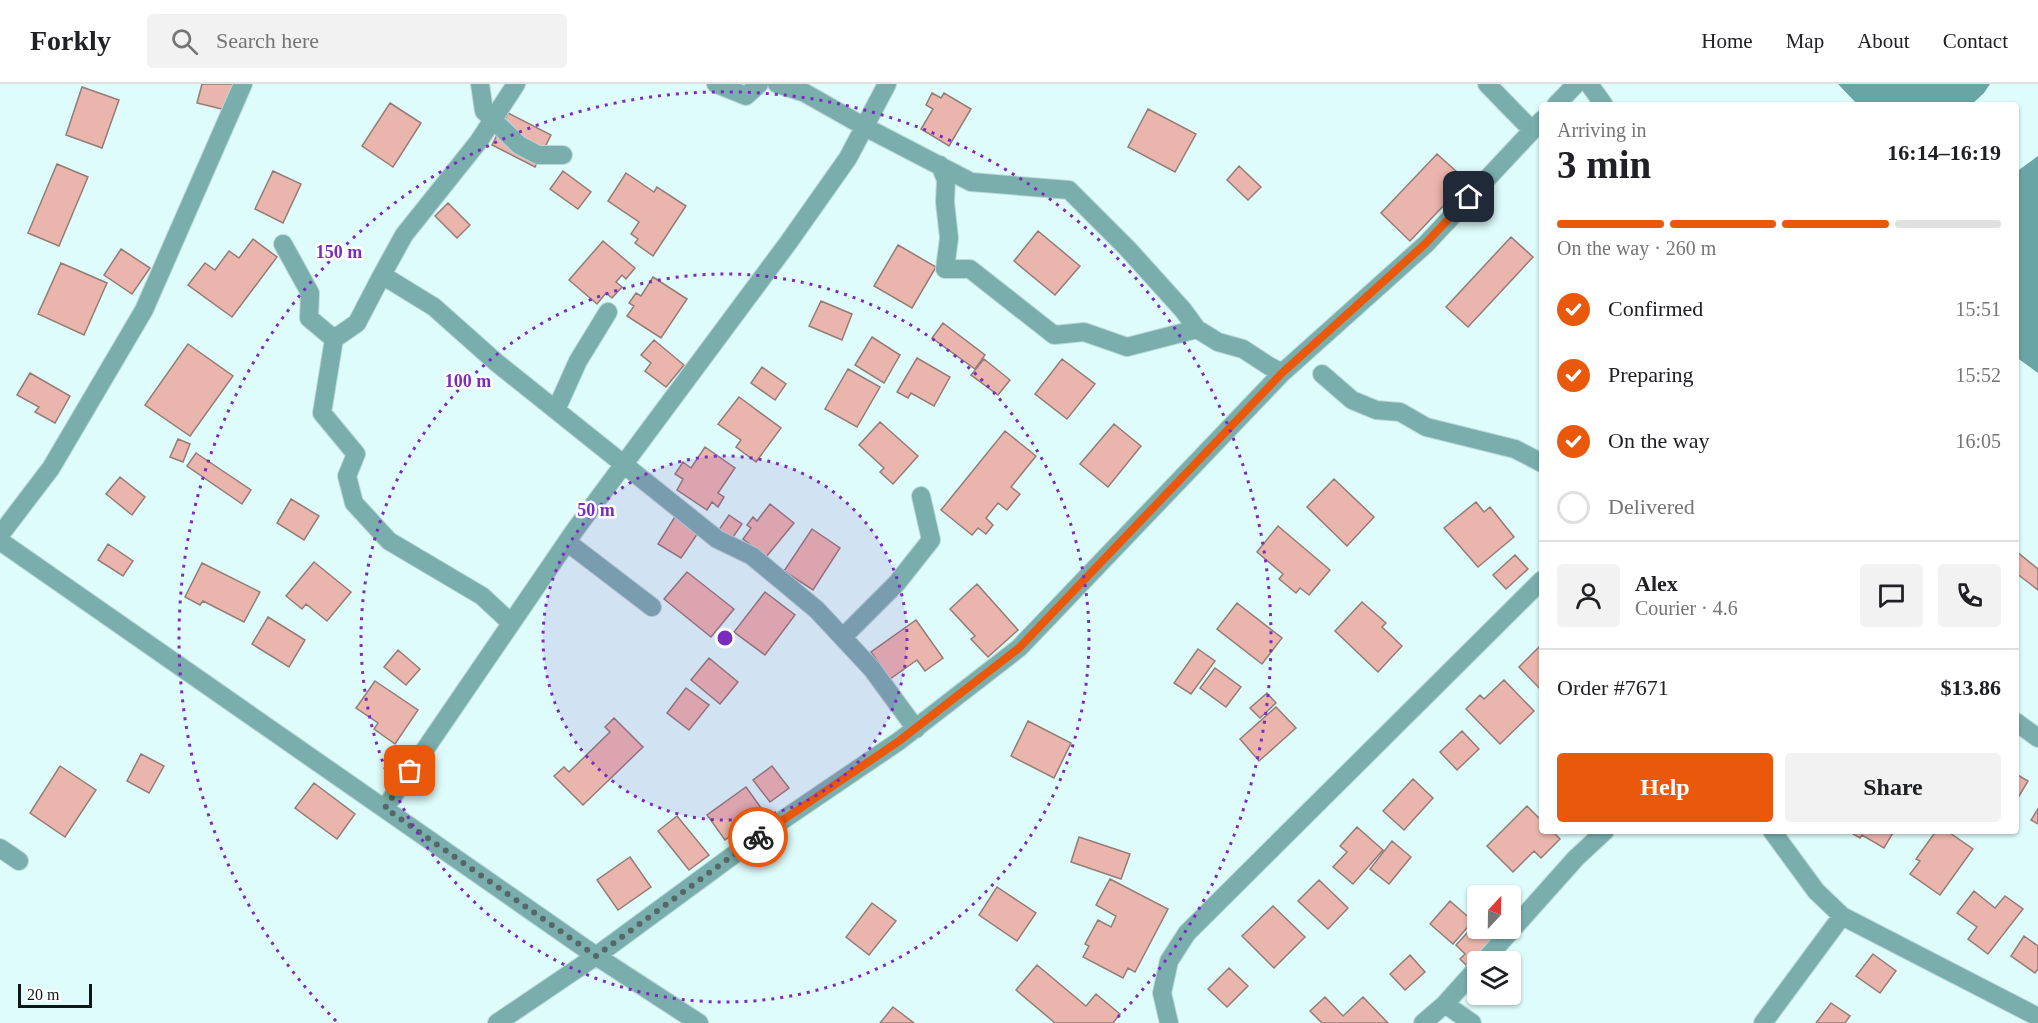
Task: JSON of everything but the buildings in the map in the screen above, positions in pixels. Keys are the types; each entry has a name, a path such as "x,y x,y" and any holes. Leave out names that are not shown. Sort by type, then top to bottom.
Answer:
{"street":[{"path":"0,535 51,468 144,310 243,84"},
{"path":"480,84 484,111 519,145 538,155 563,155"},
{"path":"511,623 482,596 389,541 354,504 347,476 356,454 322,413 334,339 357,323 404,235 479,141 516,84"},
{"path":"716,84 746,96 759,84"},
{"path":"777,84 805,93 971,182 1069,190 1127,248 1183,310 1197,329 1218,342 1243,349 1282,373"},
{"path":"385,808 567,542 789,243 848,158 887,84"},
{"path":"497,1023 596,956 762,834 916,729 1019,648 1282,373 1425,244 1533,121 1487,84"},
{"path":"1559,102 1576,84"},
{"path":"1588,84 1602,102"},
{"path":"940,165 946,180 945,202 949,238 945,269 970,269 1054,335 1084,332 1127,346 1197,329"},
{"path":"283,244 310,293 309,318 334,339"},
{"path":"382,275 434,307 497,363 717,539 752,556 784,581 817,610 872,669 916,729"},
{"path":"556,410 578,361 608,312"},
{"path":"1322,374 1352,400 1376,410 1400,412 1426,428 1515,449 1539,461"},
{"path":"843,637 897,583 931,540 921,496"},
{"path":"0,541 596,956 699,1023"},
{"path":"567,542 652,607"},
{"path":"1169,1023 1162,993 1168,961 1187,933 1539,583"},
{"path":"2019,724 2038,738"},
{"path":"1493,951 1576,858 1602,834"},
{"path":"1774,834 1816,891 1842,916 2038,1017"},
{"path":"0,848 19,861"},
{"path":"1763,1023 1842,916"},
{"path":"1424,1023 1467,979"},
{"path":"1445,1004 1472,1023"}],"water":[{"path":"1838,84 1990,84 1974,102 1855,102"},
{"path":"2038,156 2038,373 2019,359 2019,170"}],"way so far":[{"path":"410,771 385,808 596,956 758,837"}],"route":[{"path":"758,837 899,741 1019,648 1282,373 1425,244 1469,197"}]}
